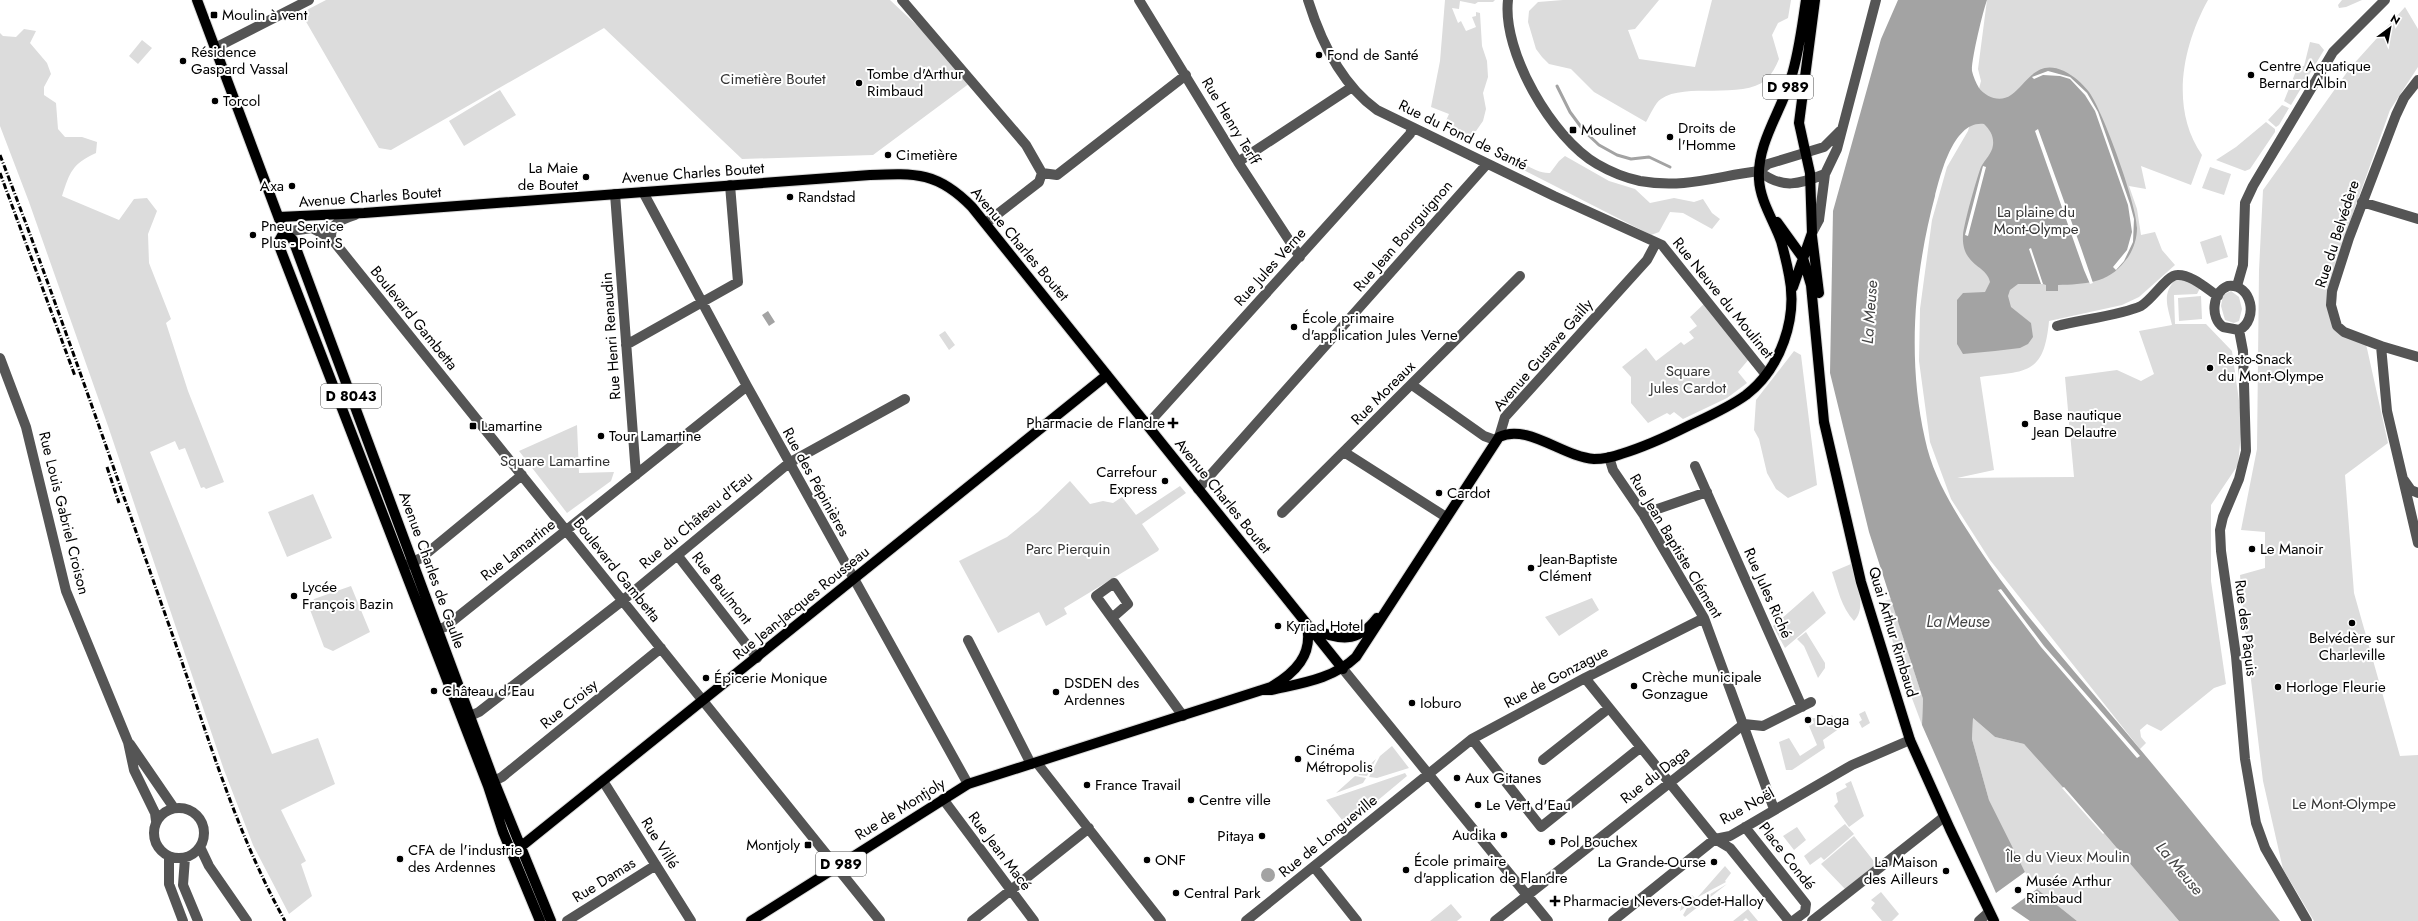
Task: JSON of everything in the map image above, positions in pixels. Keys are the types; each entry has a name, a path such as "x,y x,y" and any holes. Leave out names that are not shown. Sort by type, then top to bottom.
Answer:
{"main road":[{"name":"Avenue Charles de Gaulle","path":"197,0 284,232 293,240 438,629 494,781 540,921"},
{"name":"D 989","path":"1767,207 1759,181 1760,160 1767,137 1791,78 1798,52 1806,0"},
{"name":"D 989","path":"1812,233 1810,180 1799,123 1800,106 1815,0"},
{"name":"Avenue Charles Boutet","path":"279,217 364,213 870,175 916,174 937,180 956,190 986,223 1343,669"},
{"name":"Quai Arthur Rimbaud","path":"1767,207 1803,258 1811,284 1818,345 1824,422 1859,575 1910,740 1991,917"},
{"path":"1497,438 1506,433 1517,433 1572,454 1593,458 1609,457 1658,441 1710,416 1744,396 1766,375 1785,341 1790,316 1792,290 1790,275 1781,241 1767,207"},
{"name":"Avenue Charles de Gaulle","path":"284,232 278,243 488,786 503,832 517,850 551,921"},
{"name":"Quai Arthur Rimbaud","path":"1812,233 1820,302 1818,345"},
{"path":"1792,290 1812,233"},
{"path":"324,362 336,357"},
{"name":"Rue Jean-Jacques Rousseau","path":"517,850 704,701 1107,375"},
{"name":"Avenue Gustave Gailly","path":"1396,593 1497,438"},
{"path":"1308,626 1333,638 1349,638 1361,634 1372,624 1396,593"},
{"path":"1262,690 1310,681 1343,669 1356,657 1371,637 1396,593"},
{"path":"1262,690 1285,679 1304,657 1309,637 1308,626"},
{"name":"D 989","path":"1034,763 1262,690"},
{"name":"Rue de Montjoly","path":"751,921 968,784 1034,763"}],"street":[{"path":"215,48 309,0"},
{"path":"902,0 1026,144 1042,173 1039,182 986,223"},
{"name":"Rue Henry Terff","path":"1139,0 1238,162 1300,257"},
{"name":"Rue du Fond de Santé","path":"1308,0 1328,52 1352,87 1378,110 1487,164 1656,243"},
{"path":"1508,0 1507,13 1511,41 1527,81 1553,122 1596,164 1639,181 1691,184 1760,171 1768,164 1824,147 1840,131"},
{"path":"1812,233 1819,220 1825,174 1837,149 1840,131 1876,0"},
{"path":"2237,286 2243,265 2245,203 2253,186 2333,52 2385,0"},
{"path":"1042,173 1057,175 1186,75"},
{"name":"Rue du Belvédère","path":"2418,80 2404,98 2396,115 2362,202 2337,276 2331,305 2338,326 2344,332 2380,346 2418,357"},
{"path":"1238,162 1352,87"},
{"name":"Rue Jules Verne","path":"1147,425 1410,134 1412,128"},
{"name":"Rue Jean Bourguignon","path":"1198,489 1487,164"},
{"path":"1760,171 1769,179 1781,184 1810,180 1825,174"},
{"path":"626,345 738,282 730,185"},
{"name":"Rue des Pépinières","path":"643,192 789,463 968,784"},
{"name":"Rue Henri Renaudin","path":"615,194 636,475"},
{"path":"2362,202 2418,219"},
{"path":"331,238 330,231 334,225 347,218 364,213"},
{"name":"Boulevard Gambetta","path":"284,232 312,228 331,238 880,921"},
{"name":"Rue Neuve du Moulinet","path":"1656,243 1662,245 1766,375"},
{"name":"Avenue Gustave Gailly","path":"1497,438 1505,417 1647,260 1656,243"},
{"path":"2057,326 2139,306 2152,299 2170,277 2177,275 2187,277 2218,296"},
{"name":"Rue Moreaux","path":"1282,513 1520,276"},
{"path":"2237,286 2247,295 2250,310 2247,324 2239,330 2223,327 2216,320 2214,310 2222,288 2237,286"},
{"name":"Rue des Pâquis","path":"2239,330 2243,351 2246,450 2239,478 2223,517 2220,530 2221,552 2236,656 2245,759 2256,823 2265,848 2306,921"},
{"path":"2380,346 2387,411 2418,543"},
{"name":"Rue Louis Gabriel Croison","path":"0,358 26,427 66,591 128,742 134,770 155,813 156,821"},
{"path":"1412,385 1484,436 1497,438"},
{"name":"Rue Lamartine","path":"438,629 445,627 747,386"},
{"name":"Rue du Château d'Eau","path":"470,716 479,712 622,601 789,463 905,399"},
{"path":"1344,452 1446,517"},
{"name":"Rue Jean Baptiste Clément","path":"1609,457 1613,470 1643,514 1704,618 1774,809"},
{"name":"Rue Jules Riché","path":"1695,466 1807,705 1763,726 1744,724"},
{"path":"403,567 413,563 522,475"},
{"path":"2403,478 2411,490 2418,493"},
{"path":"1643,514 1706,492"},
{"name":"Rue Baulmont","path":"678,556 757,658"},
{"path":"1112,618 1183,716"},
{"name":"Rue de Gonzague","path":"1428,773 1472,739 1585,678 1704,618"},
{"path":"968,640 1034,763 1089,828 1161,921"},
{"name":"Rue Croisy","path":"494,781 502,778 661,648"},
{"name":"Avenue Charles Boutet","path":"1343,669 1548,921"},
{"path":"1585,678 1715,839 1730,848 1789,921"},
{"path":"1543,760 1609,708"},
{"name":"Rue du Daga","path":"1498,920 1527,895 1744,724"},
{"path":"1472,739 1541,827 1641,747"},
{"name":"Rue Noël","path":"1613,921 1715,839 1730,836 1852,764 1910,740"},
{"name":"Rue Louis Gabriel Croison","path":"128,742 174,808"},
{"name":"Rue de Longueville","path":"1246,921 1428,773"},
{"name":"Rue Villé","path":"604,781 691,921"},
{"name":"Rue Jean Macé","path":"943,799 1034,921"},
{"path":"174,808 187,809 198,815 205,831 200,847 191,856 185,858 169,857 159,849 155,843 154,828 156,821 167,810 174,808"},
{"path":"1812,921 1944,817"},
{"name":"Place Condé","path":"1745,827 1806,904 1805,912 1793,921"},
{"path":"972,921 1089,828"},
{"path":"200,847 209,866 247,921"},
{"path":"169,857 169,884 183,921"},
{"path":"185,858 183,885 198,921"},
{"name":"Rue Damas","path":"567,921 656,865"},
{"path":"1314,867 1357,921"},
{"path":"1979,921 1991,917"}],"green space":[{"name":"Cimetière Boutet","path":"326,0 890,0 924,32 970,83 873,155 742,159 604,28 391,150 379,148 301,13"},
{"path":"1445,0 1495,0 1493,2 1478,2 1475,4 1460,1 1459,9 1452,8 1458,23 1461,21 1466,31 1476,27 1472,17 1476,16 1476,12 1480,13 1482,46 1487,61 1488,77 1483,93 1486,109 1483,121 1476,131 1465,137 1444,125 1449,114 1431,107 1440,61"},
{"path":"1563,0 1659,0 1635,29 1628,30 1639,59 1695,67 1712,0 1791,0 1788,18 1778,23 1772,35 1779,59 1774,70 1766,80 1756,86 1743,89 1671,94 1659,101 1646,122 1594,92 1571,69 1549,64 1536,49 1528,22 1529,11 1538,2"},
{"name":"La plaine du Mont-Olympe","path":"1987,0 2208,0 2199,18 2192,38 2186,58 2183,78 2183,98 2186,118 2192,137 2202,155 2191,185 2141,166 2146,189 2129,186 2137,209 2141,235 2155,232 2162,250 2175,265 2139,297 2122,305 2049,321 2047,339 2043,352 2037,361 2030,367 2021,371 1980,377 1994,470 1957,478 2074,477 2065,377 2117,370 2141,381 2154,374 2139,331 2172,325 2167,295 2168,290 2176,279 2182,278 2200,288 2197,294 2174,295 2175,324 2206,324 2232,351 2242,422 2238,465 2211,505 2211,581 2226,684 2214,688 2161,731 2147,724 2140,730 2141,737 2146,743 2140,749 1990,560 1951,499 1930,442 1919,361 1920,309 1932,220 1947,167 1968,131 1981,81 1978,69"},
{"path":"2342,0 2362,0 2346,7 2339,8 2338,5"},
{"name":"Le Mont-Olympe","path":"2405,7 2418,29 2418,67 2390,110 2343,241 2333,329 2366,344 2388,443 2345,475 2354,593 2400,756 2418,755 2418,921 2314,921 2283,869 2263,781 2240,575 2265,568 2265,532 2241,530 2257,449 2259,270 2263,190 2350,68"},
{"path":"24,29 36,31 30,43 47,63 51,74 44,87 44,95 56,103 58,129 65,137 82,137 97,142 96,153 82,161 73,170 67,181 62,196 119,220 134,199 147,198 157,211 148,234 149,263 171,319 166,323 188,391 224,482 206,489 204,487 201,488 185,448 179,450 175,441 150,452 272,754 318,738 335,784 281,810 306,861 301,864 312,896 289,914 253,845 224,770 108,426 29,202 0,126 0,33 3,36 16,37"},
{"path":"142,40 152,48 138,64 129,56"},
{"path":"2310,42 2319,44 2324,50 2291,105 2284,101 2298,66 2304,66"},
{"path":"500,90 516,115 464,146 449,121"},
{"path":"2282,105 2289,108 2279,125 2276,127 2268,120"},
{"path":"2266,122 2275,129 2275,132 2250,169 2245,171 2216,160 2236,147"},
{"path":"1565,156 1609,181 1635,189 1650,203 1674,198 1694,202 1703,199 1712,213 1720,219 1712,229 1683,213 1670,212 1659,232 1651,235 1508,162 1518,159 1533,169 1550,173"},
{"path":"2210,167 2231,174 2224,195 2202,188"},
{"path":"2221,235 2228,257 2207,264 2200,242"},
{"path":"2231,291 2239,297 2242,309 2239,321 2234,323 2225,320 2221,306 2223,295"},
{"path":"2201,296 2202,319 2179,321 2178,298"},
{"name":"Square Jules Cardot","path":"1705,303 1749,359 1738,372 1747,383 1727,398 1683,419 1674,412 1670,415 1667,413 1648,423 1631,403 1631,377 1622,367 1646,348 1656,361 1681,342 1684,345 1694,338 1689,332 1697,326 1690,317"},
{"path":"945,331 955,345 949,350 939,335"},
{"path":"1794,351 1801,355 1817,485 1788,498 1776,489 1767,473 1759,439 1754,430 1756,400"},
{"name":"Square Lamartine","path":"577,425 579,473 614,472 611,481 567,513 519,451"},
{"name":"Parc Pierquin","path":"1070,481 1090,504 1103,501 1113,503 1122,497 1136,515 1180,486 1186,493 1142,524 1159,549 1158,551 1064,608 1067,614 1046,626 1039,612 998,633 959,561 1007,537 1038,512"},
{"path":"313,494 332,538 287,557 268,512"},
{"path":"1851,564 1860,601 1860,609 1854,621 1843,604 1832,572"},
{"path":"351,586 370,632 333,651 324,647 309,607 314,599"},
{"path":"1813,591 1826,613 1785,648 1773,626"},
{"path":"1592,598 1599,610 1559,636 1545,617"},
{"path":"1891,599 1923,699 1922,725 1901,669 1881,602"},
{"path":"1806,632 1825,663 1825,668 1818,678 1804,646 1797,639"},
{"path":"1865,711 1870,723 1862,728 1859,722 1862,720 1859,714"},
{"path":"1832,715 1840,728 1823,740 1825,748 1792,770 1786,770 1779,742 1789,738 1800,756 1817,745 1809,726 1814,723 1812,718 1816,718 1820,725"},
{"name":"Île du Vieux Moulin","path":"1973,718 1995,737 2024,744 2104,833 2179,921 2077,921 2037,889 2025,872 1989,800 1972,739"},
{"path":"1392,746 1409,768 1377,778 1369,777 1380,756"},
{"path":"1376,759 1367,776 1358,775"},
{"path":"1405,773 1407,776 1347,826 1326,800"},
{"path":"1355,776 1366,778 1363,783 1336,793"},
{"path":"1851,781 1864,816 1849,827 1834,806 1838,802 1836,793 1847,787 1845,784"},
{"path":"1845,824 1854,834 1824,860 1821,857 1810,865 1804,856"},
{"path":"1797,827 1806,840 1794,850 1783,836"},
{"path":"1854,836 1876,864 1845,889 1821,864"},
{"path":"1725,866 1731,873 1725,881 1726,882 1697,898"},
{"path":"1727,884 1685,917 1683,915 1687,908"},
{"path":"1881,892 1899,914 1892,921 1882,921 1871,908 1875,903 1871,900"},
{"path":"1692,895 1696,899 1680,911 1682,902"},
{"path":"1451,904 1462,917 1457,921 1430,921"},
{"path":"1748,909 1758,921 1749,921 1746,918 1743,921 1733,921"}],"water":[{"name":"La Meuse","path":"1898,0 1987,0 1975,47 1972,71 1979,88 1989,96 1998,99 2007,97 2017,90 2033,74 2046,68 2054,68 2064,71 2081,83 2095,102 2110,137 2126,180 2136,216 2137,228 2134,245 2128,257 2118,269 2103,278 2086,283 2058,285 2058,291 2046,291 2046,285 2043,284 2018,284 2010,290 2008,296 2011,307 2031,323 2033,337 2028,344 2020,348 1963,354 1957,344 1957,300 1963,293 1985,292 1990,282 1988,276 1970,259 1966,253 1963,245 1963,235 1979,172 1991,151 1993,139 1991,133 1984,124 1974,125 1965,130 1957,139 1945,162 1935,196 1922,256 1915,317 1916,378 1919,409 1932,464 1942,488 1955,511 1986,559 2023,610 2164,777 2280,921 2179,921 2104,833 2024,744 1995,737 1973,718 1972,739 1989,800 2025,872 1996,893 1922,725 1923,699 1869,532 1830,373 1833,211 1881,39"},
{"path":"768,311 775,322 769,326 762,315"},
{"path":"1265,868 1271,868 1275,872 1275,878 1271,882 1265,882 1261,878 1261,872"},
{"path":"2037,889 2077,921 2030,921 2011,908"}],"pier":[{"path":"2048,71 2070,77 2087,93 2098,112 2130,204 2134,219 2133,242 2124,261 2116,270 2113,267 2127,250 2132,232 2128,205 2095,111 2085,95 2070,79 2060,76 2043,75 2034,79 2032,77"},
{"path":"2038,129 2093,283 2090,284 2084,270 2035,131"},
{"path":"1983,166 1986,167 1968,236 1965,235"},
{"path":"2031,248 2043,284 2041,284 2029,249"},
{"path":"2001,589 2044,646 2140,756 2137,758 2041,647 1998,590"},
{"path":"2064,787 2104,833 2103,834 2062,788"}],"waterway":[{"path":"1557,86 1570,112 1584,131 1599,145 1617,155 1631,159 1649,157 1670,167"}],"railway":[{"path":"0,155 67,337 237,819 252,854 285,921"},
{"path":"0,173 75,376"},
{"path":"107,467 119,503"}],"place":[{"name":"Moulin à vent","path":"214,15"},
{"name":"Fond de Santé","path":"1319,55"},
{"name":"Résidence Gaspard Vassal","path":"183,61"},
{"name":"Centre Aquatique Bernard Albin","path":"2251,75"},
{"name":"Tombe d'Arthur Rimbaud","path":"859,83"},
{"name":"Torcol","path":"215,101"},
{"name":"Moulinet","path":"1573,130"},
{"name":"Droits de l'Homme","path":"1670,137"},
{"name":"Cimetière","path":"888,155"},
{"name":"La Maie de Boutet","path":"586,177"},
{"name":"Axa","path":"292,186"},
{"name":"Randstad","path":"790,197"},
{"name":"Pneu Service Plus - Point S","path":"253,235"},
{"name":"École primaire d'application Jules Verne","path":"1294,327"},
{"name":"Resto-Snack du Mont-Olympe","path":"2210,368"},
{"name":"Pharmacie de Flandre","path":"1173,423"},
{"name":"Base nautique Jean Delautre","path":"2025,424"},
{"name":"Lamartine","path":"473,426"},
{"name":"Tour Lamartine","path":"601,436"},
{"name":"Carrefour Express","path":"1165,481"},
{"name":"Cardot","path":"1439,493"},
{"name":"Le Manoir","path":"2252,549"},
{"name":"Jean-Baptiste Clément","path":"1531,568"},
{"name":"Lycée François Bazin","path":"294,596"},
{"name":"Belvédère sur Charleville","path":"2352,623"},
{"name":"Kyriad Hotel","path":"1278,626"},
{"name":"Épicerie Monique","path":"706,678"},
{"name":"Crèche municipale Gonzague","path":"1634,686"},
{"name":"Horloge Fleurie","path":"2278,687"},
{"name":"Château d'Eau","path":"434,691"},
{"name":"DSDEN des Ardennes","path":"1056,692"},
{"name":"Ioburo","path":"1412,703"},
{"name":"Daga","path":"1808,720"},
{"name":"Cinéma Métropolis","path":"1298,759"},
{"name":"Aux Gitanes","path":"1457,778"},
{"name":"France Travail","path":"1087,785"},
{"name":"Centre ville","path":"1191,800"},
{"name":"Le Vert d'Eau","path":"1478,805"},
{"name":"Audika","path":"1504,835"},
{"name":"Pitaya","path":"1262,836"},
{"name":"Pol Bouchex","path":"1552,842"},
{"name":"Montjoly","path":"808,845"},
{"name":"CFA de l'industrie des Ardennes","path":"400,859"},
{"name":"ONF","path":"1147,860"},
{"name":"La Grande-Ourse","path":"1714,862"},
{"name":"École primaire d'application de Flandre","path":"1406,870"},
{"name":"La Maison des Ailleurs","path":"1946,871"},
{"name":"Musée Arthur Rimbaud","path":"2018,890"},
{"name":"Central Park","path":"1176,893"},
{"name":"Pharmacie Nevers-Godet-Halloy","path":"1555,901"}]}
